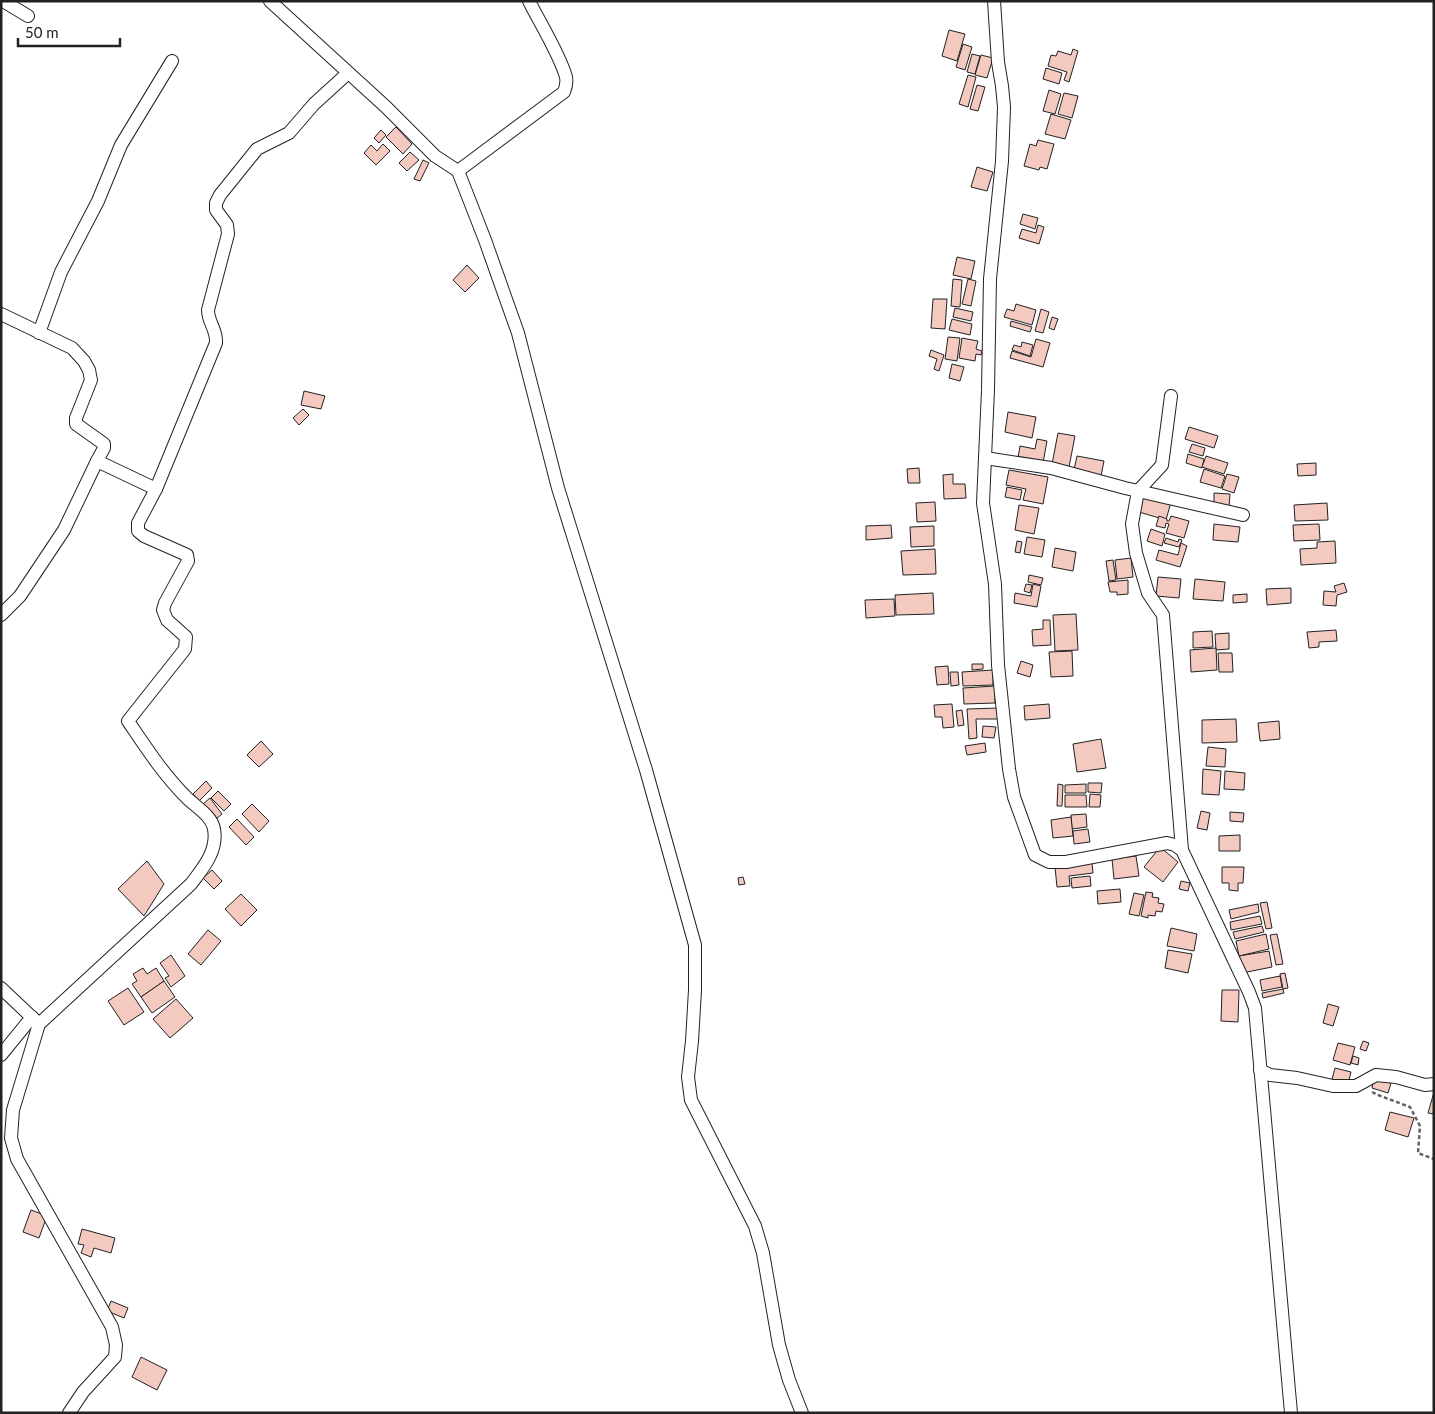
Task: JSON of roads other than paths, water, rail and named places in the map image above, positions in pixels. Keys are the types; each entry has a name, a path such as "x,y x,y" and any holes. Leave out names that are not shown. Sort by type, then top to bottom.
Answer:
{"street":[{"path":"3,1 28,16"},
{"path":"270,1 435,156 458,171 518,333 558,488 646,770 694,945 694,998 688,1077 691,1100 755,1226 763,1253 788,1380 802,1413"},
{"path":"458,171 564,92 567,85 560,62 529,1"},
{"path":"994,1 998,62 1004,107 1002,161 989,288 983,503 995,584 998,664 1009,769 1014,797 1024,830 1035,855 1049,862 1066,862 1167,843 1175,845 1182,850"},
{"path":"39,333 61,272 98,201 121,145 172,61"},
{"path":"1,1055 35,1020 191,884 208,861 215,840 214,827 207,817 160,769 128,721 179,658 185,649 186,643 186,637 167,620 163,610 188,561 187,555 144,536 138,531 138,523 156,489 216,343 215,329 208,318 208,310 228,234 227,225 216,210 216,203 257,149 289,133 314,104 348,73"},
{"path":"1,314 72,348 89,370 91,380 75,421 80,428 104,444 104,448 64,530 20,596 1,615"},
{"path":"1171,396 1162,465 1138,491 1132,524 1136,553 1148,593 1163,615 1182,850 1255,1008 1291,1413"},
{"path":"985,458 1050,468 1138,491 1243,515"},
{"path":"97,461 156,489"},
{"path":"1,988 35,1020"},
{"path":"35,1020 13,1110 12,1138 17,1159 112,1327 116,1345 115,1358 83,1392 69,1413"},
{"path":"1260,1070 1270,1075 1297,1078 1333,1086 1356,1086 1376,1075 1434,1084"}]}
